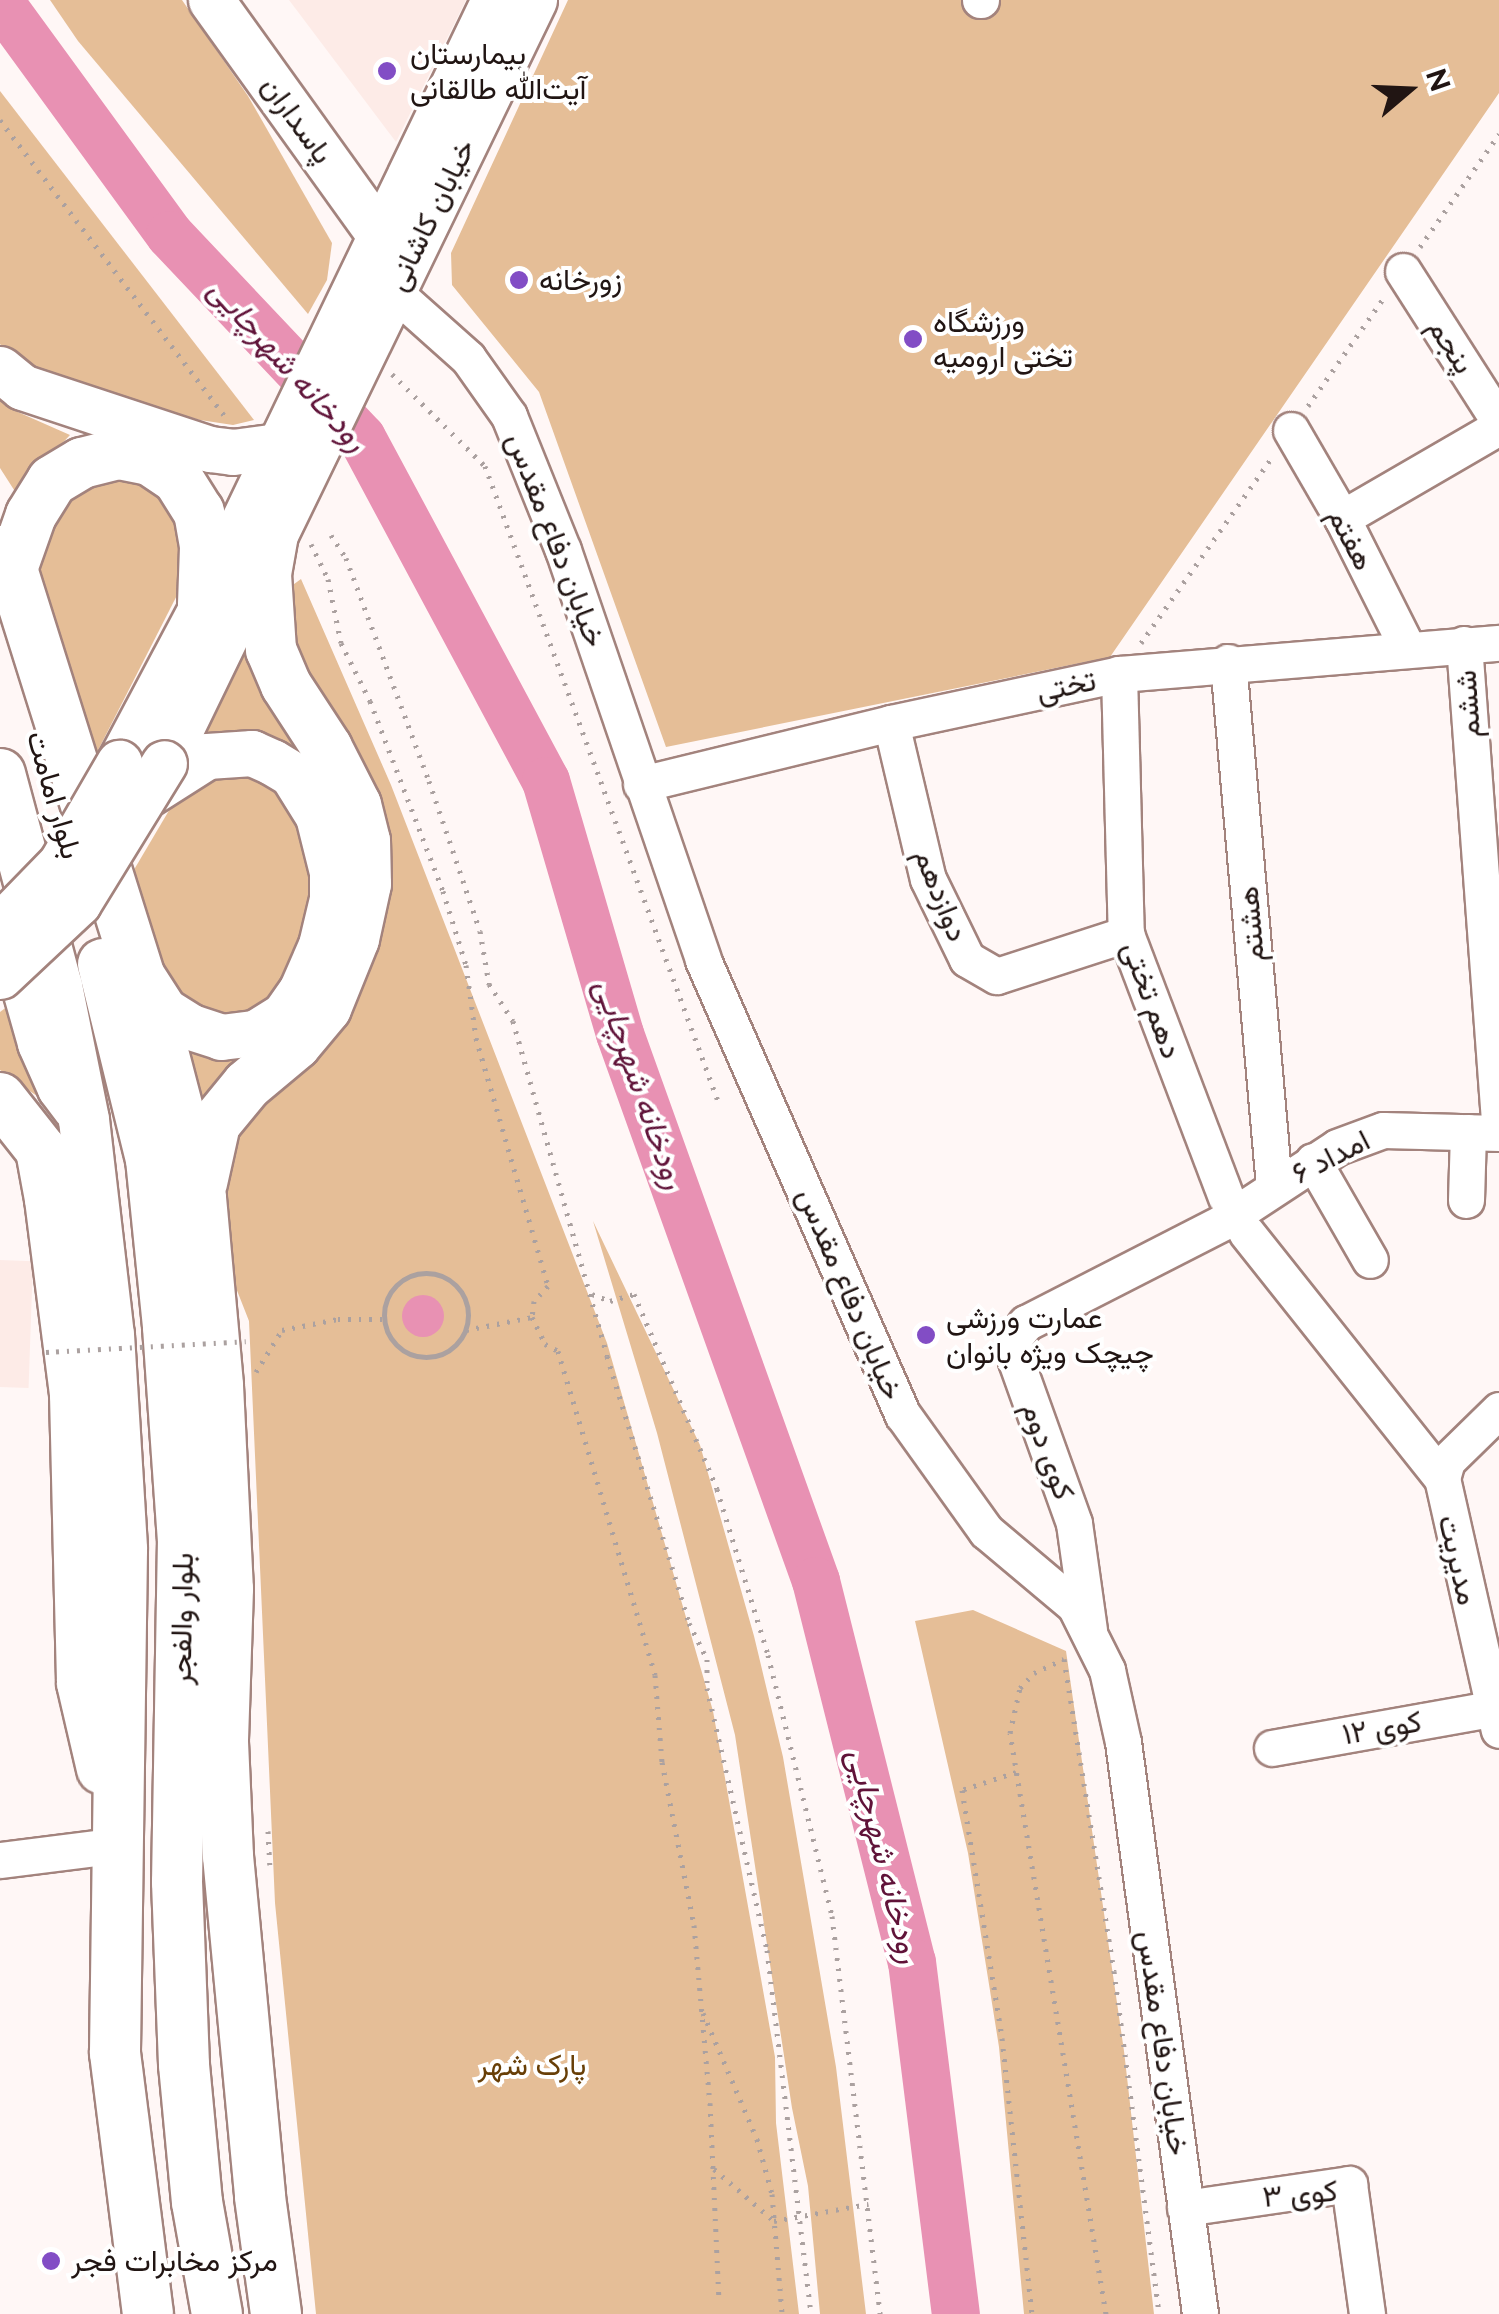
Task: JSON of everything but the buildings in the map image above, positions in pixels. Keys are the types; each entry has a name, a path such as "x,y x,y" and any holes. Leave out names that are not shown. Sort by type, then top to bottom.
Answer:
{"highway":[{"path":"203,605 205,547 199,512 178,479 150,460 120,454 82,463 52,481 31,515 4,574 174,1085 201,1198 218,1386 228,1589 223,1742 228,1856 260,2196 276,2314"},
{"path":"201,1198 203,1162 215,1124 247,1085 296,1044 326,1008 354,939 366,884 366,841 356,806 327,748 286,685 271,650 266,574 286,541"},
{"name":"بلوار امامت","path":"4,574 94,930"},
{"name":"بلوار امامت","path":"0,774 57,986"},
{"name":"بلوار والفجر","path":"94,930 151,1159 168,1327 183,1539 177,1882 184,2065 197,2202 217,2314"},
{"name":"بلوار والفجر","path":"57,986 84,1120 109,1335 122,1550 116,2053 148,2314"},
{"path":"0,1098 41,1150 50,1199 76,1396 82,1683 119,1845"}],"main road":[{"name":"پاسداران","path":"210,0 380,281"},
{"name":"خیابان کاشانی","path":"380,281 494,0"},
{"name":"خیابان کاشانی","path":"380,281 534,0"},
{"path":"0,926 143,773 203,605 292,460 380,281"},
{"path":"0,368 22,387 194,445 292,460"},
{"path":"0,976 78,903 143,773 286,541 292,460"},
{"path":"136,966 164,1010 191,1027 222,1037 255,1032 284,1015 302,991 324,935 332,899 332,872 318,816 292,774 252,753 207,756 143,773"},
{"path":"0,900 40,1043 60,1088 84,1120"}],"street":[{"name":"پنجم","path":"1403,271 1499,424"},
{"name":"خیابان دفاع مقدس","path":"380,281 468,358 509,416 564,550 703,960 902,1414 986,1530 1075,1606 1107,1670 1123,1742 1200,2314"},
{"path":"1342,518 1499,424"},
{"name":"هفتم","path":"1291,430 1342,518 1408,649"},
{"name":"تختی","path":"641,784 891,722 1119,674 1482,643"},
{"name":"ششم","path":"1466,1200 1489,1130 1482,643"},
{"name":"هشتم","path":"1228,662 1274,1186"},
{"name":"دهم تختی","path":"1119,674 1126,934 1235,1215 1442,1478"},
{"name":"دوازدهم","path":"891,722 928,879 967,959 997,976 1126,934"},
{"name":"امداد ۶","path":"1235,1215 1336,1147 1383,1130 1489,1130"},
{"path":"1313,1161 1370,1260"},
{"name":"کوی دوم","path":"1090,1636 1074,1523 1016,1361 1014,1339 1026,1323 1235,1215"},
{"name":"مدیریت","path":"1496,1719 1442,1478 1447,1461 1499,1410"},
{"name":"کوی ۱۲","path":"1272,1748 1496,1719"},
{"path":"0,1860 119,1845"},
{"name":"کوی ۳","path":"1185,2208 1349,2184 1367,2314"}],"path":[{"path":"0,120 233,425"},
{"path":"379,378 386,372 394,375 486,466 718,1101"},
{"path":"286,541 306,533 328,580 341,643 370,701 444,891 466,965 476,1038 548,1286 534,1301 532,1318 545,1344 558,1351 655,1674 662,1762 694,1925 714,2169 719,2300"},
{"path":"331,534 346,558 429,781 480,931 489,984 513,1022 689,1623 707,1658 707,1688 767,1950 811,2314"},
{"path":"424,1272 449,1280 466,1301 466,1330 448,1352 419,1358 394,1344 383,1319 389,1293 398,1282 424,1272"},
{"path":"592,1294 610,1302 634,1294 717,1489 768,1655 832,1916 880,2314"},
{"path":"466,1330 532,1318"},
{"path":"252,1378 282,1330 338,1319 383,1319"},
{"path":"46,1352 246,1341"},
{"path":"1106,2314 1010,1733 1020,1688 1034,1673 1064,1659 1114,1971 1159,2314"},
{"path":"1016,1772 962,1790 1002,2038 1032,2314"},
{"path":"701,2010 717,2039 736,2099 757,2139 772,2194 782,2314"},
{"path":"714,2169 774,2221"},
{"path":"774,2221 868,2204"}],"shaded area":[{"name":"بیمارستان آیت‌الله طالقانی","path":"289,0 466,0 396,142"},
{"path":"0,1260 33,1261 29,1388 0,1387"},
{"path":"423,1295 438,1301 444,1316 438,1331 423,1337 408,1331 402,1316 408,1301"}],"green space":[{"path":"50,0 182,0 248,96 332,243 327,280 308,314 78,41"},
{"name":"ورزشگاه تختی ارومیه","path":"568,0 1499,0 1499,93 1110,657 666,747 539,392 452,285 451,253"},
{"path":"0,91 254,420 233,425 200,420 84,388 15,361 0,344"},
{"path":"0,395 11,409 70,435 16,493 0,468"},
{"path":"85,474 153,476 195,560 92,762 33,565 38,529"},
{"name":"پارک شهر","path":"301,579 391,785 607,1343 713,1711 775,2057 776,2123 799,2314 316,2314 275,1903 249,1321 227,1265 222,1162 231,1135 370,962 392,865 381,808 305,678 291,646 290,587"},
{"path":"258,625 326,773 201,742"},
{"path":"231,766 289,786 319,860 299,972 245,1020 180,1009 122,890 174,802"},
{"path":"12,1003 37,1096 0,1070 0,1012"},
{"path":"277,1040 197,1140 182,1048"},
{"path":"593,1221 700,1445 754,1636 783,1757 836,2067 866,2314 820,2314 808,2186 792,2108 735,1735 657,1433"},
{"path":"973,1610 1066,1651 1124,2051 1154,2314 1024,2314 999,2047 968,1853 915,1621"}],"waterway":[{"name":"رودخانه شهرچایی","path":"0,2 170,235 362,438 546,781 620,1034 816,1581 912,1962 956,2314"}],"place":[{"name":"بیمارستان آیت‌الله طالقانی","path":"387,71"},
{"name":"زورخانه","path":"519,280"},
{"name":"ورزشگاه تختی ارومیه","path":"913,339"},
{"name":"عمارت ورزشی چیچک ویژه بانوان","path":"926,1335"},
{"name":"مرکز مخابرات فجر","path":"51,2261"}]}
